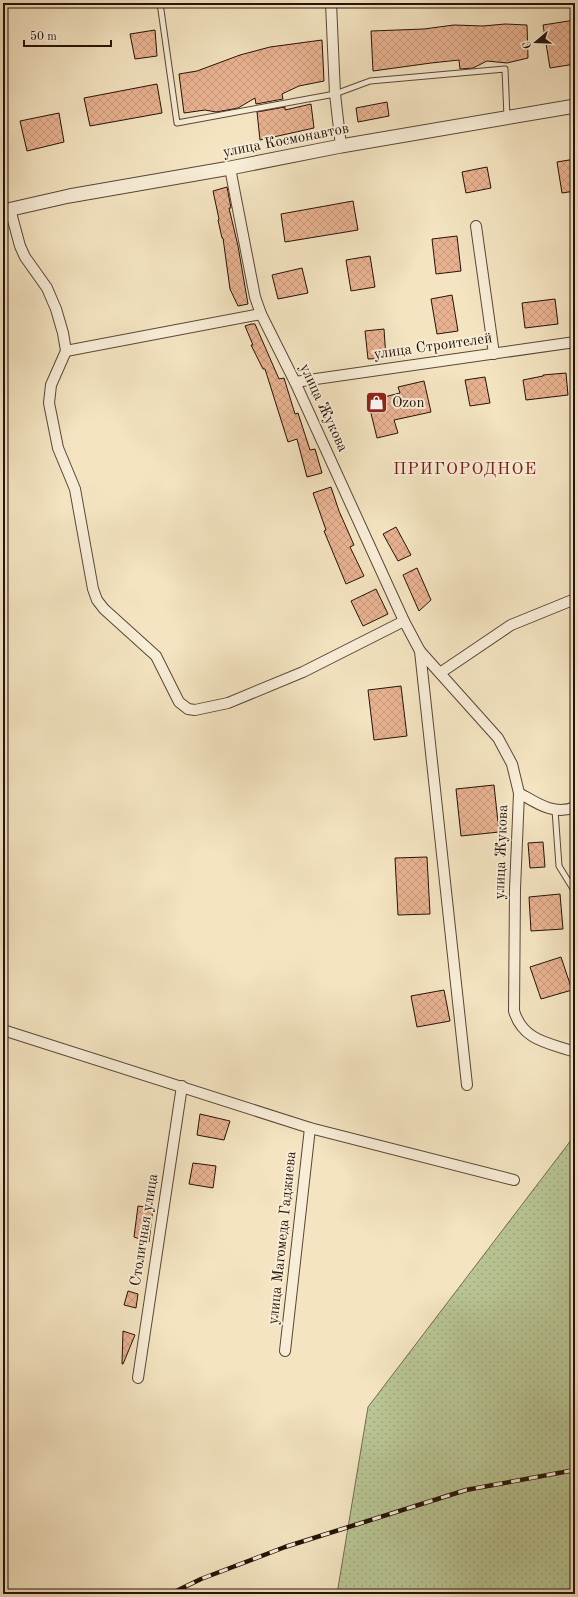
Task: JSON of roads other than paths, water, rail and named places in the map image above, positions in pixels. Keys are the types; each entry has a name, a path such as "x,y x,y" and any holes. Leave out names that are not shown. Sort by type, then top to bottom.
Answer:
{"street":[{"path":"331,3 336,94 341,146"},
{"name":"улица Космонавтов","path":"7,210 69,196 230,168 341,146 575,106"},
{"name":"улица Жукова","path":"230,168 255,297 261,314 296,382 404,621 420,650 498,738 512,764 519,793 515,904 514,1011 518,1022 531,1036 575,1052"},
{"path":"7,210 25,257 47,288 56,309 63,333 66,351 52,385 49,403 58,448 75,489 93,589 97,600 104,609 156,656 178,702 182,706 194,710 228,703 303,672 404,621"},
{"path":"476,226 494,354"},
{"path":"66,351 261,314"},
{"name":"улица Строителей","path":"296,382 575,342"},
{"path":"440,673 511,625 575,599"},
{"name":"улица Жукова","path":"420,650 467,1085"},
{"path":"519,793 541,806 555,810 575,807"},
{"path":"3,1030 310,1128 514,1180"},
{"name":"Столичная улица","path":"138,1378 182,1086"},
{"name":"улица Магомеда Гаджиева","path":"285,1351 310,1128"}],"lane":[{"path":"160,3 177,123 336,94 370,81 505,70 507,117"},
{"path":"555,810 559,866 575,892"}],"railway":[{"path":"170,1594 201,1579 285,1547 466,1490 575,1470"}],"place":[{"name":"Ozon","path":"376,403"}],"district":[{"name":"ПРИГОРОДНОЕ","path":"465,469"}]}
